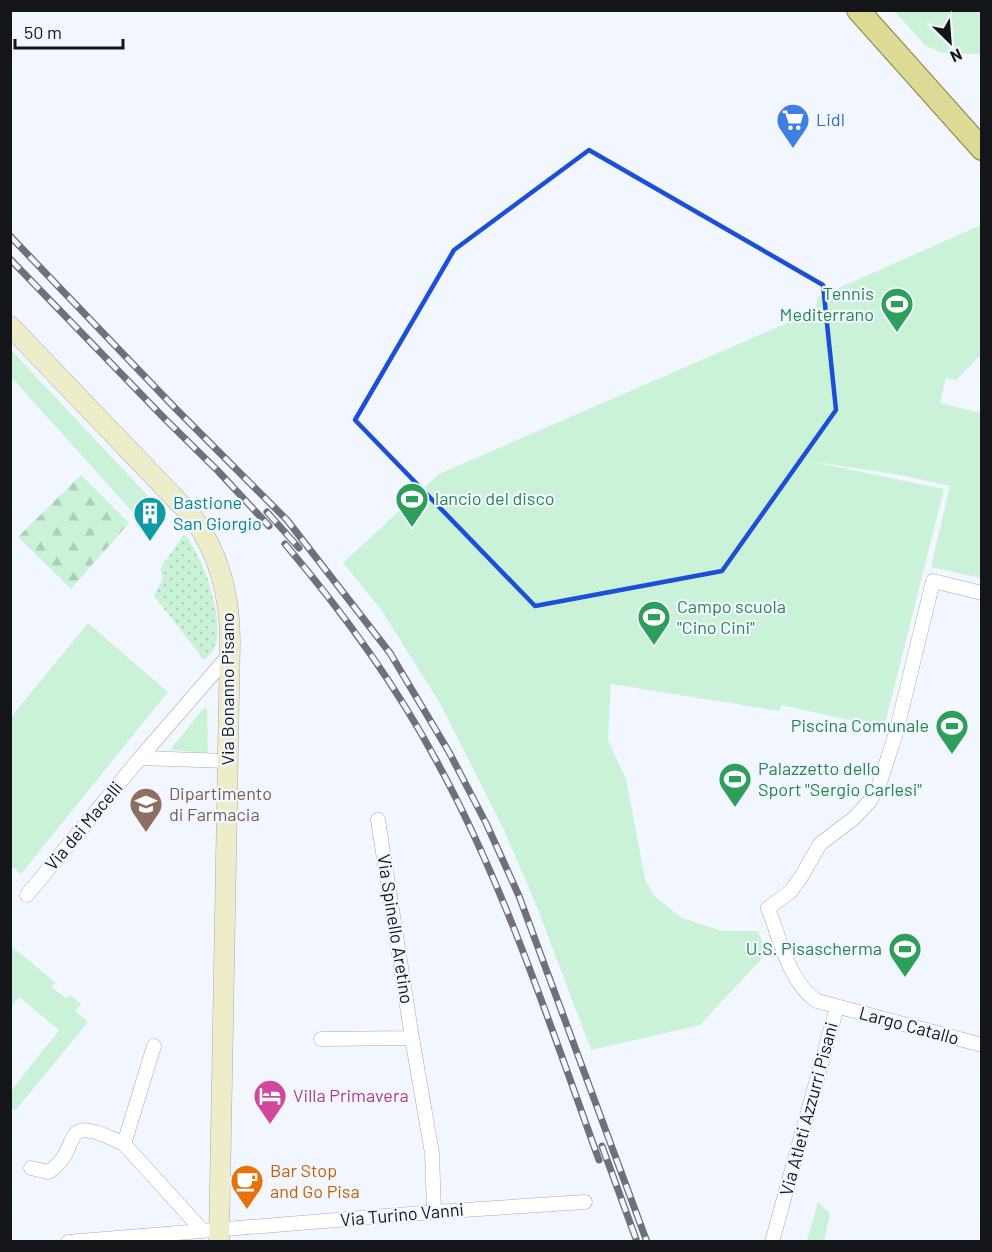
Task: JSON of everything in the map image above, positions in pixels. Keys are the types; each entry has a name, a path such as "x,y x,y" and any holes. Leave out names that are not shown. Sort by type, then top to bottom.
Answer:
{"main road":[{"path":"858,10 981,148"},
{"name":"Via Bonanno Pisano","path":"10,326 192,516 203,532 217,561 224,584 230,624 230,654 214,1234"}],"street":[{"name":"Via Atleti Azzurri Pisani","path":"772,1242 837,1007 817,1001 809,996 798,983 768,908 790,892 820,844 854,818 870,801 879,785 896,733 933,582 981,592"},
{"name":"Via dei Macelli","path":"27,895 140,758 230,654"},
{"path":"140,758 228,761"},
{"name":"Via Spinello Aretino","path":"378,820 432,1153 434,1212"},
{"name":"Largo Catallo","path":"837,1007 981,1045"},
{"path":"321,1039 412,1038"},
{"path":"124,1144 154,1046"},
{"path":"31,1168 48,1172 58,1166 74,1135 83,1130 101,1133 124,1144 214,1234"},
{"name":"Via Turino Vanni","path":"68,1242 214,1234 434,1212 585,1202"}],"highlighted area":[{"path":"589,150 823,285 836,410 722,571 535,606 355,420 454,250"}],"green space":[{"path":"894,11 981,11 981,54 943,53 926,46"},
{"name":"Campo scuola \"Cino Cini\"","path":"981,225 981,355 956,380 946,378 940,403 981,413 981,578 931,567 950,486 900,475 809,461 944,489 884,728 782,705 779,711 611,684 608,740 626,779 645,879 654,896 682,918 722,931 758,931 767,953 700,1025 591,1050 537,907 504,830 441,705 380,608 343,563 439,474 815,311 818,297"},
{"path":"11,350 153,501 138,518 11,377"},
{"path":"81,475 129,523 71,589 18,537"},
{"path":"184,534 199,557 215,607 217,638 214,650 204,660 154,596 163,578 160,569"},
{"path":"88,623 168,692 21,874 11,866 11,717"},
{"path":"207,708 208,753 170,750 202,710"},
{"path":"11,946 55,982 51,987 66,998 70,995 81,1004 75,1011 88,1022 15,1111 11,1107 11,1091 59,1030 19,997 11,1007"},
{"path":"818,1202 830,1214 824,1241 807,1241"}],"railway":[{"path":"10,236 176,409 287,520 390,653 449,752 486,823 519,896 647,1242"},
{"path":"10,259 269,526"},
{"path":"267,512 299,548"},
{"path":"285,544 347,621 385,675 420,731 461,808 525,957 599,1160"},
{"path":"602,1146 636,1239"}],"place":[{"name":"Lidl","path":"793,149"},
{"name":"Tennis Mediterrano","path":"897,333"},
{"name":"lancio del disco","path":"412,528"},
{"name":"Bastione San Giorgio","path":"150,542"},
{"name":"Campo scuola \"Cino Cini\"","path":"654,646"},
{"name":"Piscina Comunale","path":"952,755"},
{"name":"Palazzetto dello Sport \"Sergio Carlesi\"","path":"735,808"},
{"name":"Dipartimento di Farmacia","path":"146,833"},
{"name":"U.S. Pisascherma","path":"905,978"},
{"name":"Villa Primavera","path":"270,1125"},
{"name":"Bar Stop and Go Pisa","path":"247,1210"}]}
